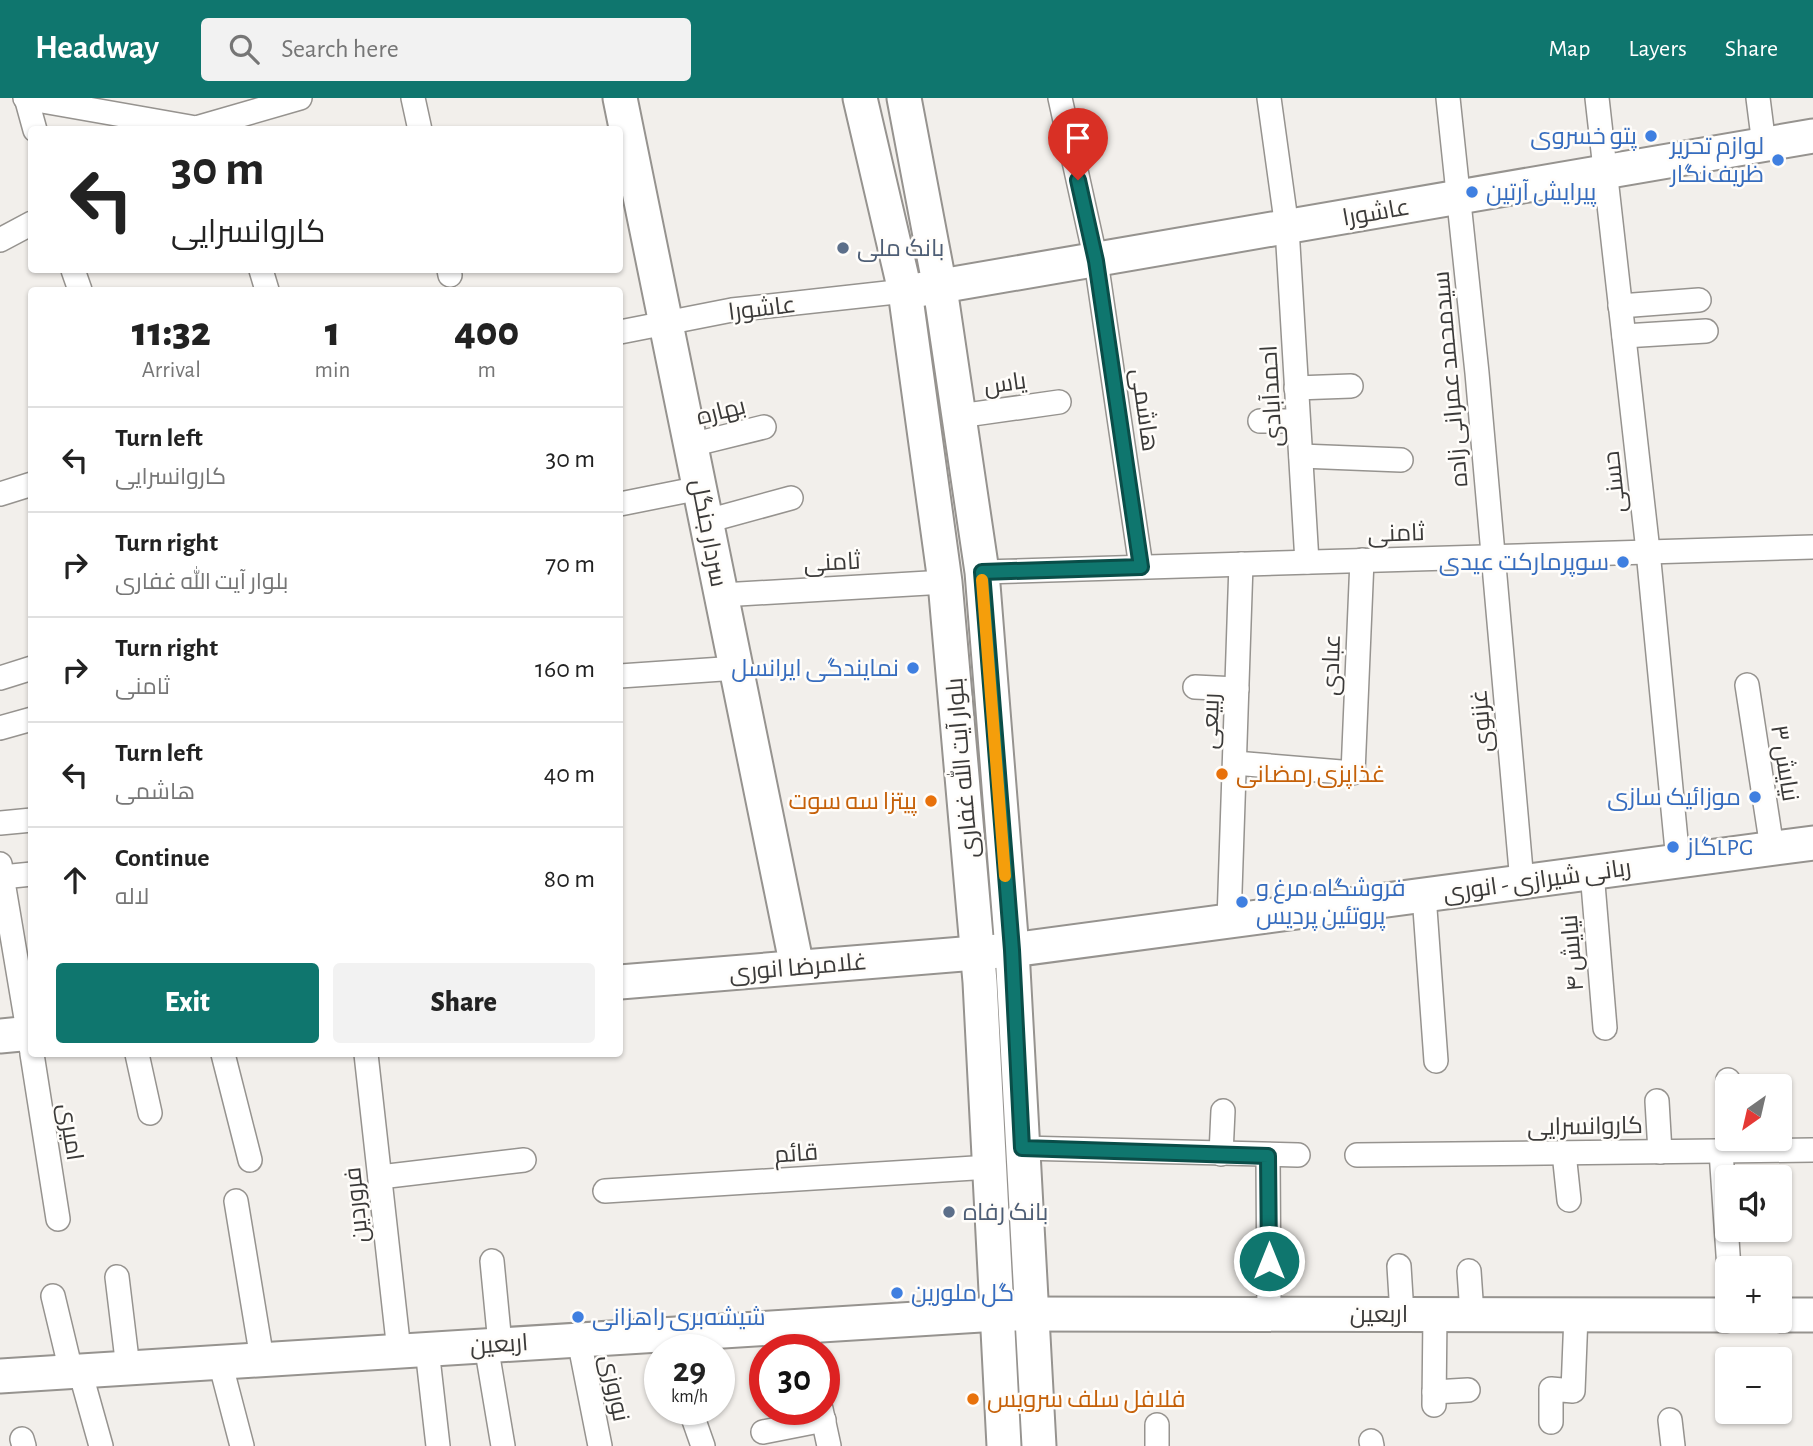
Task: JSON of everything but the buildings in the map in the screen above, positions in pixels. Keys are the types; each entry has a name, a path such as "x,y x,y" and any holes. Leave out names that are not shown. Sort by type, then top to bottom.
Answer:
{"street":[{"path":"218,126 267,102 300,98"},
{"path":"413,98 419,126"},
{"name":"سردار جنگل","path":"620,98 797,967"},
{"name":"بلوار آیت الله غفاری","path":"860,98 905,291 945,582 977,952 1004,1446"},
{"name":"بلوار آیت الله غفاری","path":"904,98 940,288 982,572 1012,950 1039,1446"},
{"name":"هاشمی","path":"1060,98 1096,261 1141,567"},
{"name":"احمدآبادی","path":"1269,98 1287,228 1307,562"},
{"name":"سیدمحمد عمرانی زاده","path":"1448,98 1492,556"},
{"name":"حسنی","path":"1597,98 1648,551 1678,861"},
{"path":"1758,98 1763,145"},
{"path":"33,126 26,99 184,126"},
{"name":"عاشورا","path":"623,331 732,310 940,288 1813,136"},
{"path":"0,240 28,225"},
{"path":"1620,306 1699,300"},
{"path":"1624,336 1706,331"},
{"path":"1296,388 1351,386"},
{"name":"یاس","path":"959,416 1059,402"},
{"path":"1260,421 1298,421"},
{"name":"بهاره","path":"691,445 764,427"},
{"path":"1301,456 1401,460"},
{"path":"0,495 28,485"},
{"path":"623,503 700,488"},
{"path":"707,521 791,498"},
{"name":"ثامنی","path":"982,572 1813,547"},
{"name":"غزنوی","path":"1492,556 1522,882"},
{"name":"عبادی","path":"1235,763 1353,773 1362,560"},
{"name":"ربیعی","path":"1229,921 1241,564"},
{"name":"ثامنی","path":"722,595 945,582"},
{"path":"623,676 737,668"},
{"path":"0,677 28,669"},
{"name":"نیایش ۳","path":"1746,685 1772,848"},
{"path":"1195,687 1237,689"},
{"path":"0,728 28,720"},
{"path":"0,823 28,820"},
{"name":"ربانی شیرازی - انوری","path":"1012,950 1813,843"},
{"path":"1,871 28,874"},
{"name":"امیری","path":"1,871 25,1041 58,1219"},
{"name":"نیایش ۴","path":"1592,872 1605,1028"},
{"path":"1424,895 1436,1061"},
{"name":"غلامرضا انوری","path":"623,982 1012,950"},
{"path":"138,1057 150,1113"},
{"path":"224,1057 250,1160"},
{"name":"فروردین","path":"366,1057 380,1177 413,1350 438,1446"},
{"path":"1657,1101 1660,1152"},
{"path":"1221,1154 1223,1111"},
{"path":"1022,1148 1298,1155"},
{"name":"کاروانسرایی","path":"1357,1155 1660,1152 1715,1148"},
{"name":"کاروانسرایی","path":"1792,1149 1813,1150"},
{"path":"1728,1152 1729,1256"},
{"path":"1564,1153 1569,1200"},
{"path":"1268,1156 1269,1314"},
{"path":"380,1177 524,1160"},
{"name":"قائم","path":"605,1191 990,1167"},
{"path":"236,1201 262,1359"},
{"path":"492,1261 493,1344 503,1446"},
{"path":"1399,1266 1402,1314"},
{"path":"1469,1271 1472,1314"},
{"path":"117,1277 128,1368"},
{"path":"53,1296 101,1446"},
{"name":"اربعین","path":"833,1334 997,1314 1031,1313 1715,1315"},
{"path":"1435,1314 1434,1399 1468,1390"},
{"path":"1550,1422 1551,1389 1573,1391 1576,1315"},
{"path":"1792,1315 1813,1315"},
{"name":"اربعین","path":"0,1376 493,1344 579,1340 644,1341"},
{"name":"نوروزی","path":"579,1340 600,1446"},
{"path":"220,1362 242,1446"},
{"path":"1670,1420 1673,1446"},
{"path":"696,1425 703,1446"},
{"path":"764,1432 787,1425"},
{"path":"824,1425 828,1446"}],"slow traffic":[{"path":"982,580 1005,876"}],"place":[{"name":"پتو خسروی","path":"1651,136"},
{"name":"لوازم تحریر ظریف‌نگار","path":"1778,160"},
{"name":"پیرایش آرتین","path":"1472,192"},
{"name":"بانک ملی","path":"843,248"},
{"name":"سوپرمارکت عیدی","path":"1623,562"},
{"name":"نمایندگی ایرانسل","path":"913,668"},
{"name":"غذاپزی رمضانی","path":"1222,774"},
{"name":"موزائیک سازی","path":"1755,797"},
{"name":"پیتزا سه سوت","path":"931,801"},
{"name":"گازLPG","path":"1673,847"},
{"name":"فروشگاه مرغ و پروتئین پردیس","path":"1242,902"},
{"name":"بانک رفاه","path":"949,1212"},
{"name":"گل ملورین","path":"897,1293"},
{"name":"شیشه‌بری راهزانی","path":"578,1317"},
{"name":"فلافل سلف سرویس","path":"973,1399"}],"route":[{"path":"1078,180 1096,261 1141,567 982,572 1012,950 1022,1148 1268,1156 1269,1261"}]}
